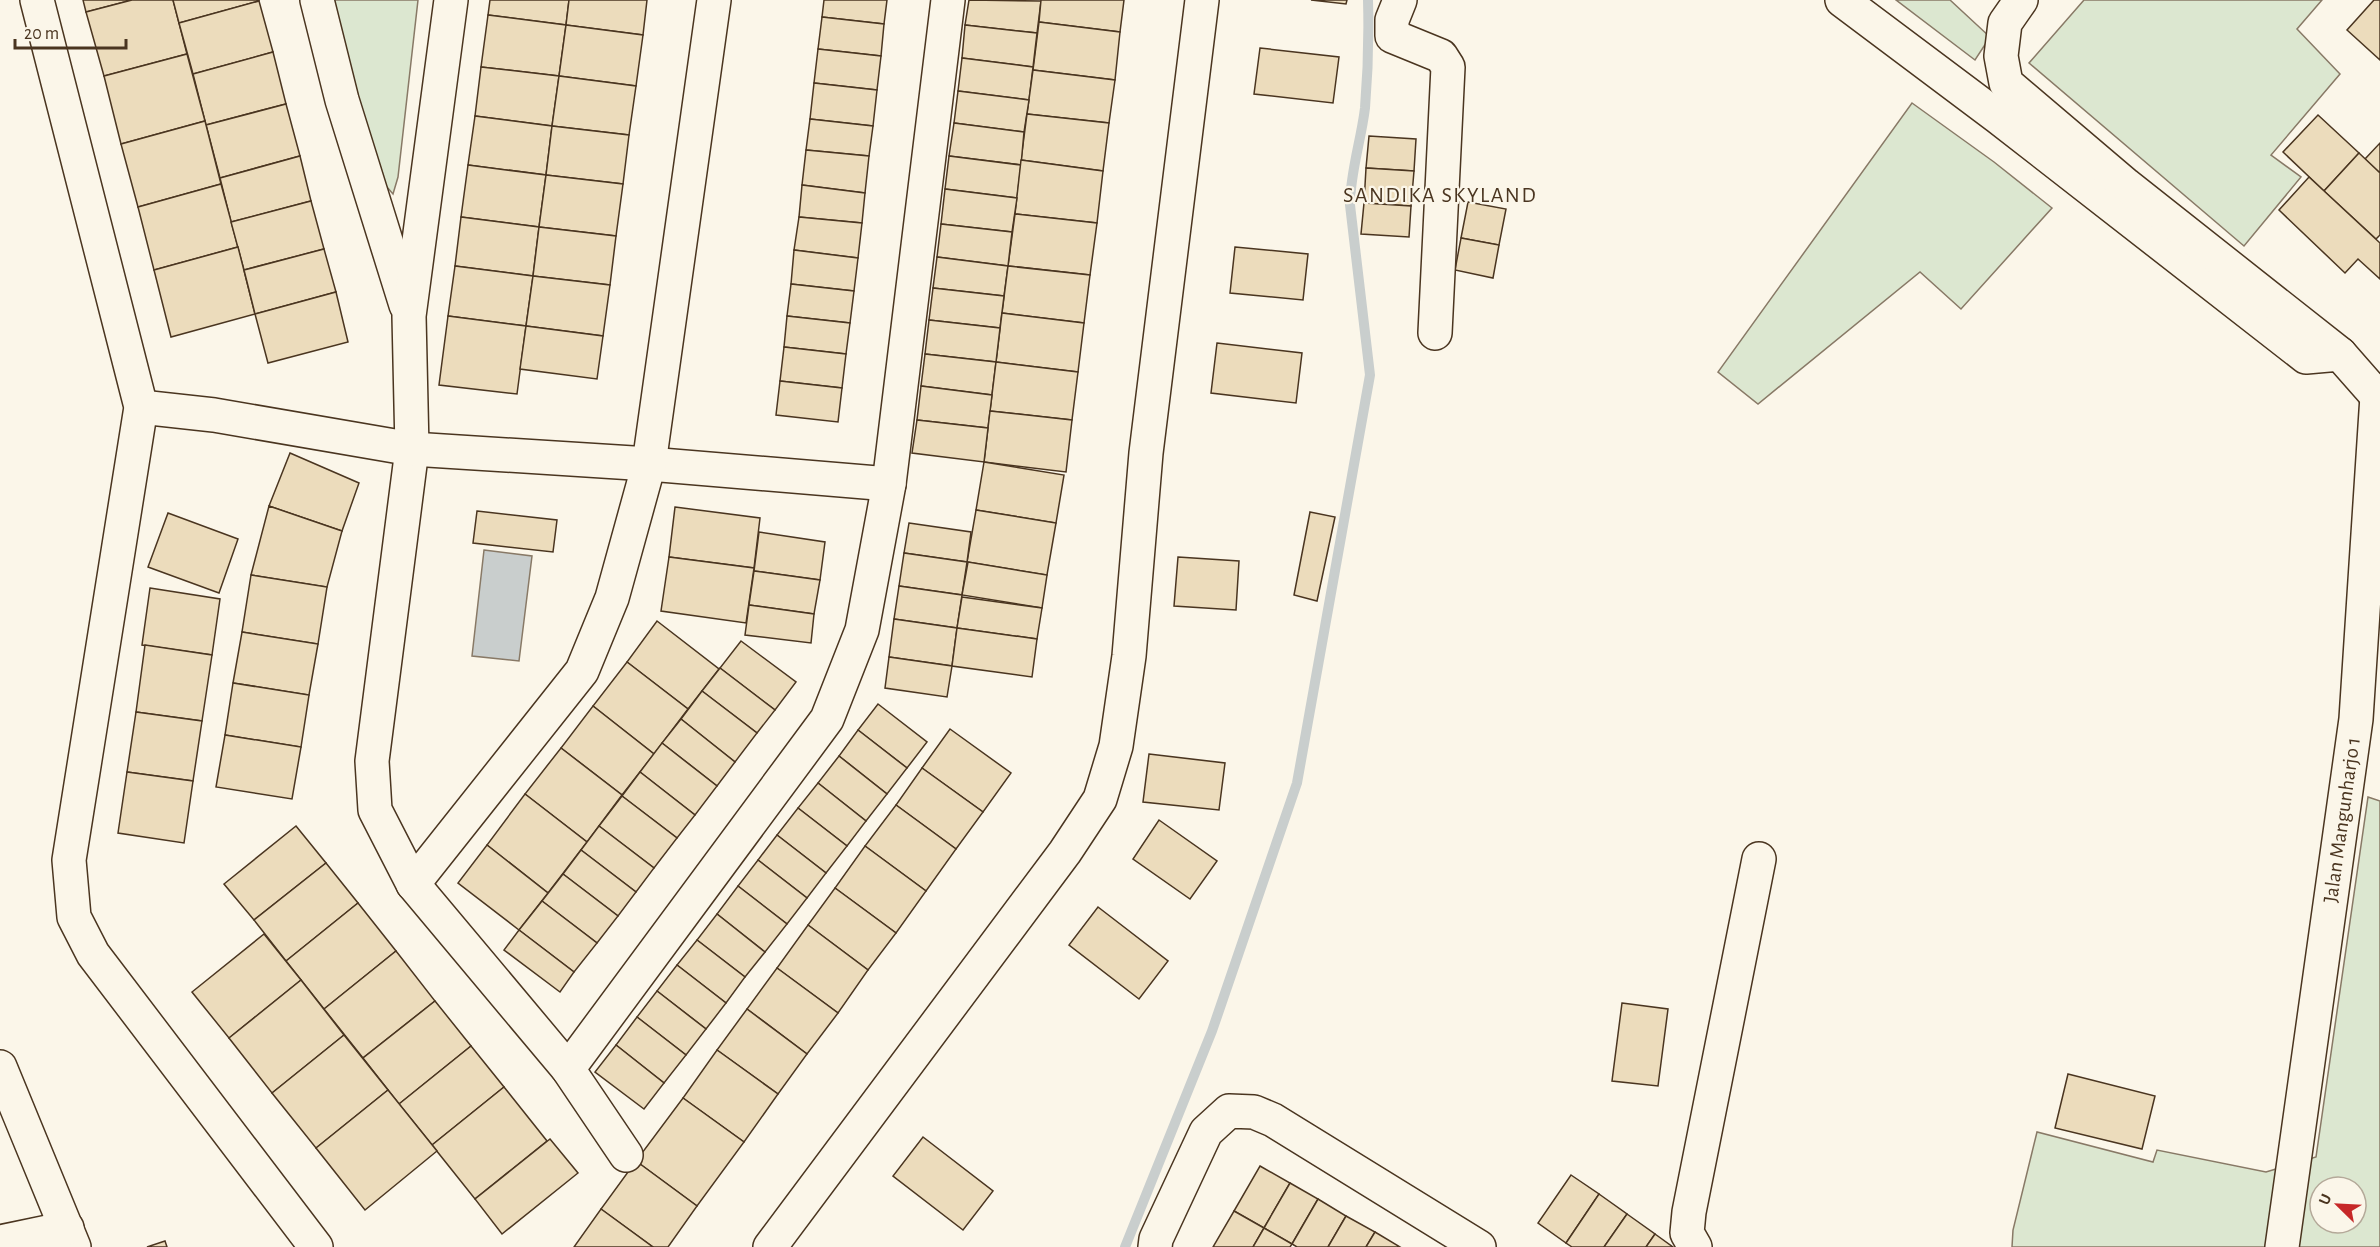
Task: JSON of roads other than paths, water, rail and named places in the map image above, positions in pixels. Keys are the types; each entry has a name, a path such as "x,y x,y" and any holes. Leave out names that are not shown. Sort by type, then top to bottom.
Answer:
{"street":[{"path":"37,0 141,407 69,860 74,917 93,954 316,1247"},
{"path":"316,0 342,100 409,316"},
{"path":"450,0 409,316 412,449 372,761 375,810 413,884 568,1069 626,1155"},
{"path":"413,884 582,671 612,598 649,464 714,0"},
{"path":"568,1069 827,719 862,630 889,484 948,0"},
{"path":"770,1247 1058,861 1100,799 1116,746 1129,656 1146,453 1202,0"},
{"path":"1400,0 1392,21 1392,36 1441,56 1448,67 1435,333"},
{"path":"1842,0 1998,117 2306,357 2340,354"},
{"path":"2021,0 2005,23 2001,56 2006,83 2126,185 2340,354 2379,394"},
{"name":"Jalan Mangunharjo 1","path":"2282,1247 2356,720 2379,394"},
{"path":"141,407 214,414 412,449 649,464 889,484"},
{"path":"1695,1247 1687,1233 1689,1212 1760,858"},
{"path":"0,1067 70,1238 0,1242"},
{"path":"1155,1247 1156,1239 1206,1132 1228,1111 1254,1112 1273,1120 1479,1247"}],"waterway":[{"path":"1125,1247 1212,1031 1297,783 1370,375 1350,205 1365,108 1368,0"}],"district":[{"name":"SANDIKA SKYLAND","path":"1440,195"}]}
